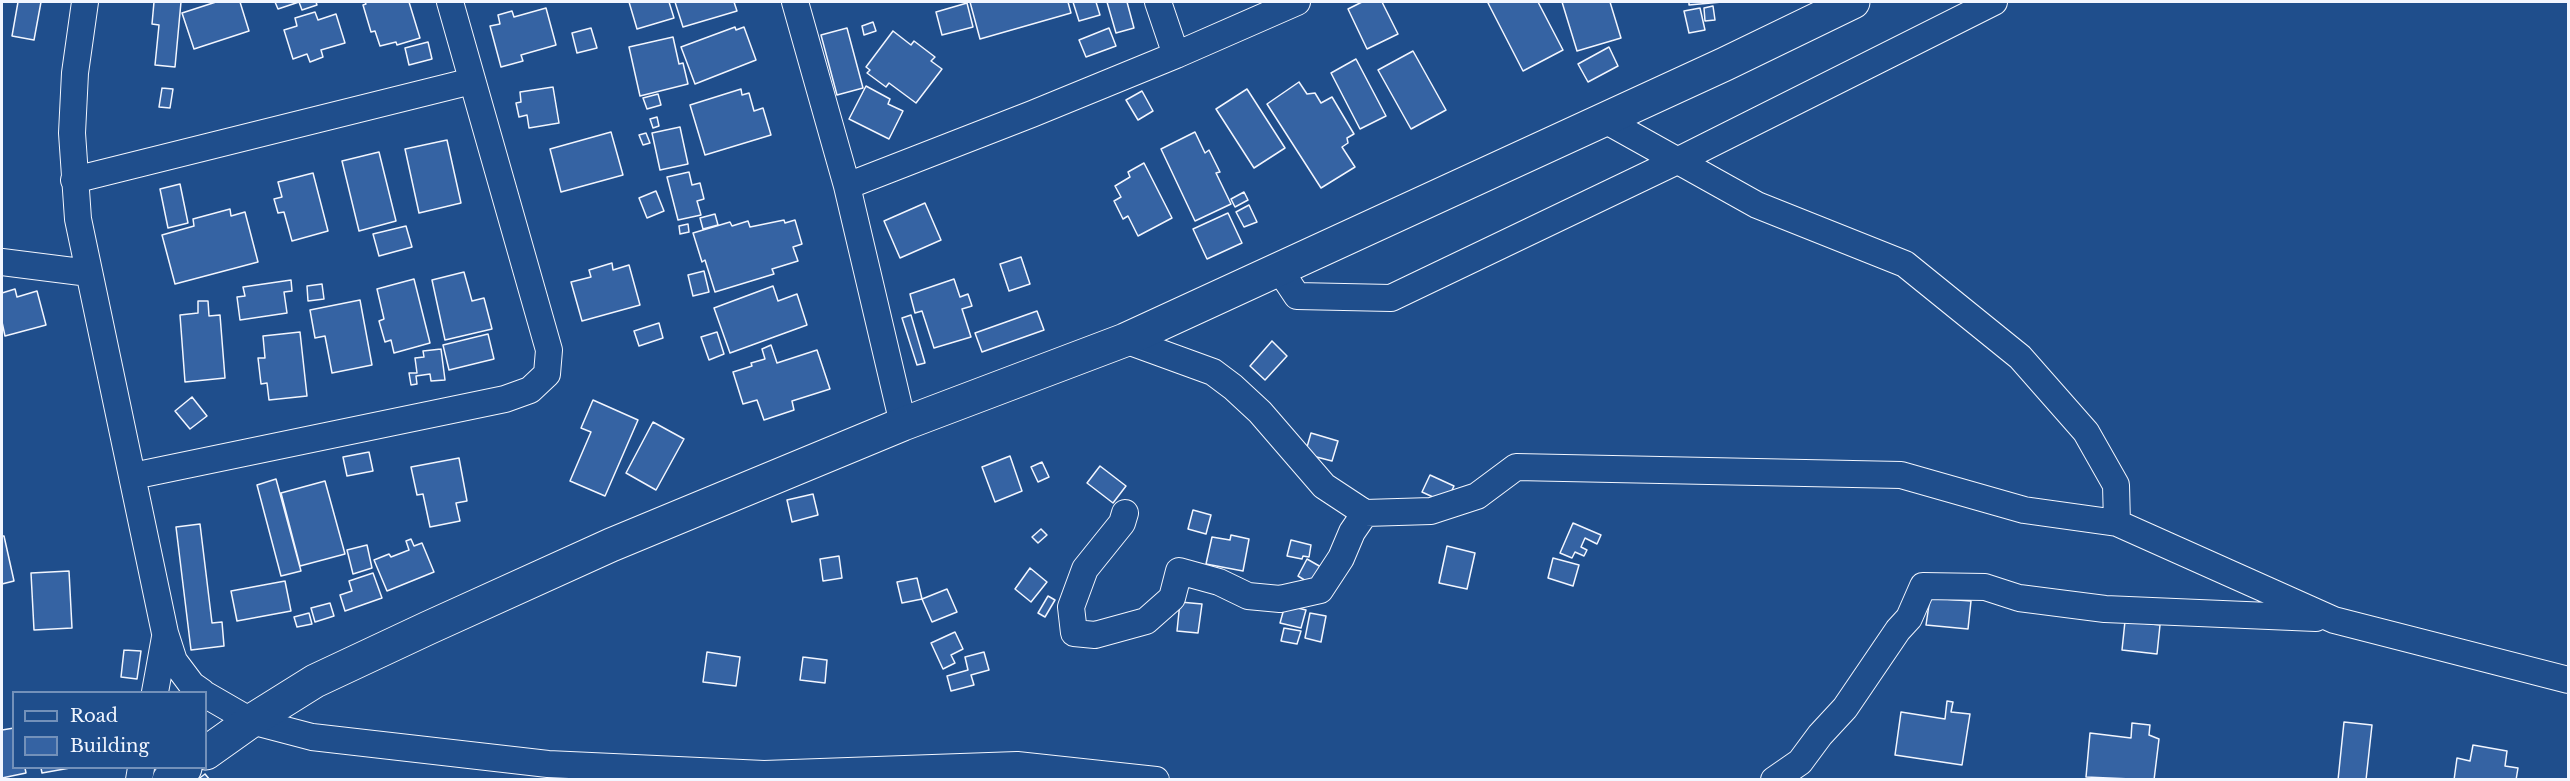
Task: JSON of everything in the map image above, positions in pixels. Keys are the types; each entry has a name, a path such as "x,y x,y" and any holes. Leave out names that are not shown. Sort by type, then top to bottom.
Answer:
{"street":[{"path":"85,2 75,73 72,133 78,219 165,633 174,661 192,685 200,691"},
{"path":"133,476 505,399 531,390 547,374 549,350 450,2"},
{"path":"795,2 847,186 903,424"},
{"path":"1158,2 1176,55"},
{"path":"847,186 1176,55 1297,2"},
{"path":"207,752 251,721 315,681 428,627 611,545 903,424 1125,340 1725,64 1852,2"},
{"path":"1279,269 1297,296 1391,298 1677,160 1994,2"},
{"path":"74,180 472,81"},
{"path":"1603,119 1758,206 1905,264 2020,357 2086,432 2116,485 2117,523"},
{"path":"2,262 89,273"},
{"path":"1125,340 1213,372 1260,412 1324,486 1365,513 1431,511 1477,496 1516,467 1901,475 2024,510 2117,523 2334,620 2568,680"},
{"path":"1125,513 1122,523 1085,569 1071,607 1074,633 1095,635 1146,621 1172,598 1179,571 1219,582 1248,596 1280,599 1320,590 1341,558 1352,532 1365,513"},
{"path":"1774,780 1800,762 1820,735 1845,708 1898,630 1909,618 1923,586 1985,587 2019,598 2105,609 2334,620"},
{"path":"155,691 165,633"},
{"path":"207,696 251,721 312,737 548,764 764,774 1017,765 1156,780"},
{"path":"169,780 184,769"}],"building":[{"path":"18,2 41,2 34,40 12,36"},
{"path":"154,2 181,2 175,67 155,65 159,25 152,24"},
{"path":"216,2 240,2 249,31 194,49 182,13"},
{"path":"275,2 299,2 278,9"},
{"path":"299,2 316,2 317,5 302,10"},
{"path":"365,2 409,2 420,38 397,45 396,42 380,46 375,31 371,32 363,5 366,4"},
{"path":"629,2 669,2 674,18 637,29"},
{"path":"675,2 734,2 737,11 683,27"},
{"path":"970,2 1068,2 1071,13 980,39"},
{"path":"1073,2 1096,2 1100,15 1079,21"},
{"path":"1107,2 1127,2 1134,28 1116,33"},
{"path":"1362,2 1382,2 1398,34 1367,49 1348,9"},
{"path":"1538,2 1563,50 1523,71 1488,3"},
{"path":"1562,2 1610,2 1621,38 1577,51"},
{"path":"1689,2 1722,2 1689,5"},
{"path":"967,3 973,27 942,35 936,12"},
{"path":"1713,6 1715,20 1705,21 1704,8"},
{"path":"546,8 556,45 521,55 523,61 501,67 490,26 500,24 498,15 512,11 514,17"},
{"path":"1700,8 1705,30 1689,33 1684,11"},
{"path":"315,12 318,20 336,14 345,43 321,50 323,57 310,62 307,54 293,59 284,30 297,26 295,18"},
{"path":"873,22 876,31 864,35 862,26"},
{"path":"735,27 736,30 744,27 756,60 695,84 681,47"},
{"path":"591,28 597,48 577,53 572,33"},
{"path":"847,28 863,88 837,95 821,35"},
{"path":"1109,28 1116,46 1086,57 1079,40"},
{"path":"893,31 911,45 914,41 935,57 931,61 942,69 916,103 889,83 886,87 867,73 870,70 866,67"},
{"path":"673,37 679,64 683,63 688,84 640,96 629,47"},
{"path":"428,42 432,59 409,65 405,48"},
{"path":"1609,47 1618,66 1588,82 1578,64"},
{"path":"1413,51 1446,110 1411,129 1378,70"},
{"path":"1356,59 1386,116 1360,129 1331,73"},
{"path":"1299,82 1307,94 1315,93 1321,103 1332,97 1354,134 1347,138 1348,143 1342,147 1355,167 1321,188 1267,104"},
{"path":"866,86 890,99 888,104 903,111 889,139 849,119"},
{"path":"553,87 559,123 529,128 527,115 519,117 516,103 521,102 520,92"},
{"path":"162,88 173,89 170,108 159,107"},
{"path":"741,89 742,95 749,93 754,111 763,108 771,135 705,155 690,105"},
{"path":"1247,89 1285,148 1254,168 1216,109"},
{"path":"1142,91 1153,111 1138,120 1126,100"},
{"path":"658,94 661,105 647,109 643,98"},
{"path":"657,117 659,126 653,128 650,119"},
{"path":"680,127 688,164 660,170 652,133"},
{"path":"611,132 623,175 561,192 550,149"},
{"path":"1195,132 1205,153 1209,150 1220,172 1216,173 1231,204 1195,221 1161,149"},
{"path":"646,133 650,143 643,145 639,135"},
{"path":"447,140 461,203 419,213 405,149"},
{"path":"379,152 396,221 359,231 342,161"},
{"path":"1144,163 1172,218 1138,236 1128,216 1123,219 1114,201 1121,197 1115,186 1130,177 1128,172"},
{"path":"689,172 692,185 700,183 704,199 697,201 701,215 678,220 667,177"},
{"path":"313,173 328,231 292,241 284,212 278,213 274,199 282,197 278,182"},
{"path":"180,184 188,223 168,228 160,189"},
{"path":"656,191 664,211 647,218 639,198"},
{"path":"1244,192 1248,200 1235,207 1231,199"},
{"path":"925,203 941,240 900,258 884,221"},
{"path":"1249,205 1257,222 1244,227 1236,212"},
{"path":"230,209 231,216 245,212 258,262 175,284 162,235 194,226 193,219"},
{"path":"1228,213 1242,243 1207,259 1193,229"},
{"path":"715,214 718,225 703,229 700,218"},
{"path":"784,220 785,223 795,220 802,244 793,247 798,261 772,269 774,274 715,292 705,260 702,262 693,233 730,222 732,226 748,221 750,227"},
{"path":"688,224 689,232 680,234 679,226"},
{"path":"406,226 412,247 379,256 373,234"},
{"path":"1021,257 1030,284 1009,291 1000,264"},
{"path":"612,263 613,270 629,265 640,305 582,321 571,282 591,277 589,270"},
{"path":"704,271 709,292 693,296 688,275"},
{"path":"464,272 472,301 484,298 492,329 445,340 432,280"},
{"path":"414,279 430,343 394,353 391,340 385,342 379,321 384,319 377,289"},
{"path":"954,279 960,297 968,294 972,306 962,309 971,337 934,348 922,311 915,313 910,294"},
{"path":"291,280 292,291 284,292 287,313 240,320 237,297 245,296 243,287"},
{"path":"322,284 324,299 308,301 307,286"},
{"path":"773,286 778,301 797,294 807,325 730,353 714,308"},
{"path":"15,289 17,297 37,291 46,325 5,336 2,322 2,293"},
{"path":"360,300 372,365 332,373 325,336 315,338 310,310"},
{"path":"198,301 208,301 209,316 220,315 225,378 185,382 180,315 198,313"},
{"path":"1037,311 1044,330 982,352 975,333"},
{"path":"911,315 925,363 917,365 902,318"},
{"path":"659,323 663,338 639,346 634,331"},
{"path":"300,332 307,396 269,400 267,383 261,384 258,358 265,358 263,336"},
{"path":"717,332 724,354 709,360 701,337"},
{"path":"488,334 494,359 449,370 443,345"},
{"path":"1272,341 1287,356 1265,380 1250,366"},
{"path":"771,345 777,363 817,350 830,389 792,401 794,410 764,420 757,400 743,404 733,372 765,359 762,349"},
{"path":"441,349 445,380 431,381 430,374 416,376 417,384 411,385 409,373 417,373 415,358 424,357 423,351"},
{"path":"192,397 207,416 190,429 175,411"},
{"path":"593,400 638,420 605,496 570,481 591,432 581,428"},
{"path":"653,422 684,439 656,490 626,473"},
{"path":"1311,433 1338,441 1332,461 1305,454"},
{"path":"369,452 373,471 347,476 343,457"},
{"path":"1010,456 1022,491 995,502 982,467"},
{"path":"459,458 467,501 456,503 460,521 430,527 423,494 417,495 411,467"},
{"path":"1042,462 1049,477 1038,482 1031,467"},
{"path":"1100,466 1126,486 1113,503 1087,483"},
{"path":"1430,475 1454,486 1446,503 1422,492"},
{"path":"276,479 301,571 281,576 257,485"},
{"path":"325,481 345,554 300,566 281,493"},
{"path":"813,494 818,515 792,522 787,500"},
{"path":"1193,510 1211,515 1206,534 1188,529"},
{"path":"1573,523 1601,535 1597,544 1585,538 1581,547 1587,550 1584,556 1575,552 1572,558 1560,553"},
{"path":"200,524 212,623 222,622 224,646 191,650 176,527"},
{"path":"1041,529 1047,535 1038,543 1032,537"},
{"path":"1231,535 1249,539 1243,571 1206,564 1212,537 1230,540"},
{"path":"2,536 4,536 14,581 2,584"},
{"path":"411,539 414,546 422,543 434,572 387,591 374,560 409,550 406,541"},
{"path":"1291,540 1311,545 1309,557 1303,556 1302,559 1287,556"},
{"path":"367,545 372,568 353,574 347,550"},
{"path":"1447,546 1475,553 1467,589 1439,583"},
{"path":"839,556 842,578 823,581 820,559"},
{"path":"1553,558 1579,565 1573,586 1548,578"},
{"path":"1307,559 1321,567 1311,584 1298,576"},
{"path":"1030,568 1047,582 1031,602 1015,589"},
{"path":"69,571 72,628 34,630 31,573"},
{"path":"373,573 382,598 345,611 340,595 352,591 349,581"},
{"path":"917,578 922,599 902,603 897,582"},
{"path":"285,581 291,611 237,621 231,591"},
{"path":"947,589 957,612 932,622 922,599"},
{"path":"1048,596 1055,600 1045,617 1038,613"},
{"path":"1930,598 1971,601 1968,629 1926,625"},
{"path":"1180,602 1202,604 1198,633 1177,631"},
{"path":"330,603 334,616 315,622 311,608"},
{"path":"1285,605 1306,610 1301,628 1280,623"},
{"path":"309,613 312,624 297,627 294,617"},
{"path":"1310,613 1326,616 1321,642 1305,638"},
{"path":"2125,621 2160,625 2157,654 2122,650"},
{"path":"1284,628 1301,631 1297,644 1281,641"},
{"path":"955,632 963,649 951,655 955,663 943,669 931,643"},
{"path":"124,650 141,651 137,679 121,677"},
{"path":"707,652 740,657 736,686 703,682"},
{"path":"984,652 989,670 971,675 974,685 951,691 947,676 968,670 965,657"},
{"path":"803,657 827,660 825,683 800,680"},
{"path":"1947,701 1953,702 1951,712 1970,714 1962,765 1895,755 1901,712 1945,719"},
{"path":"2344,722 2372,725 2366,780 2338,780"},
{"path":"2132,723 2150,725 2149,735 2159,739 2154,780 2086,777 2090,733 2131,738"},
{"path":"12,728 12,769 25,769 26,773 2,778 2,730"},
{"path":"2473,745 2507,751 2505,766 2518,768 2516,780 2454,780 2457,758 2470,761"},
{"path":"41,769 64,769 42,773"},
{"path":"205,774 210,780 197,780"}]}
